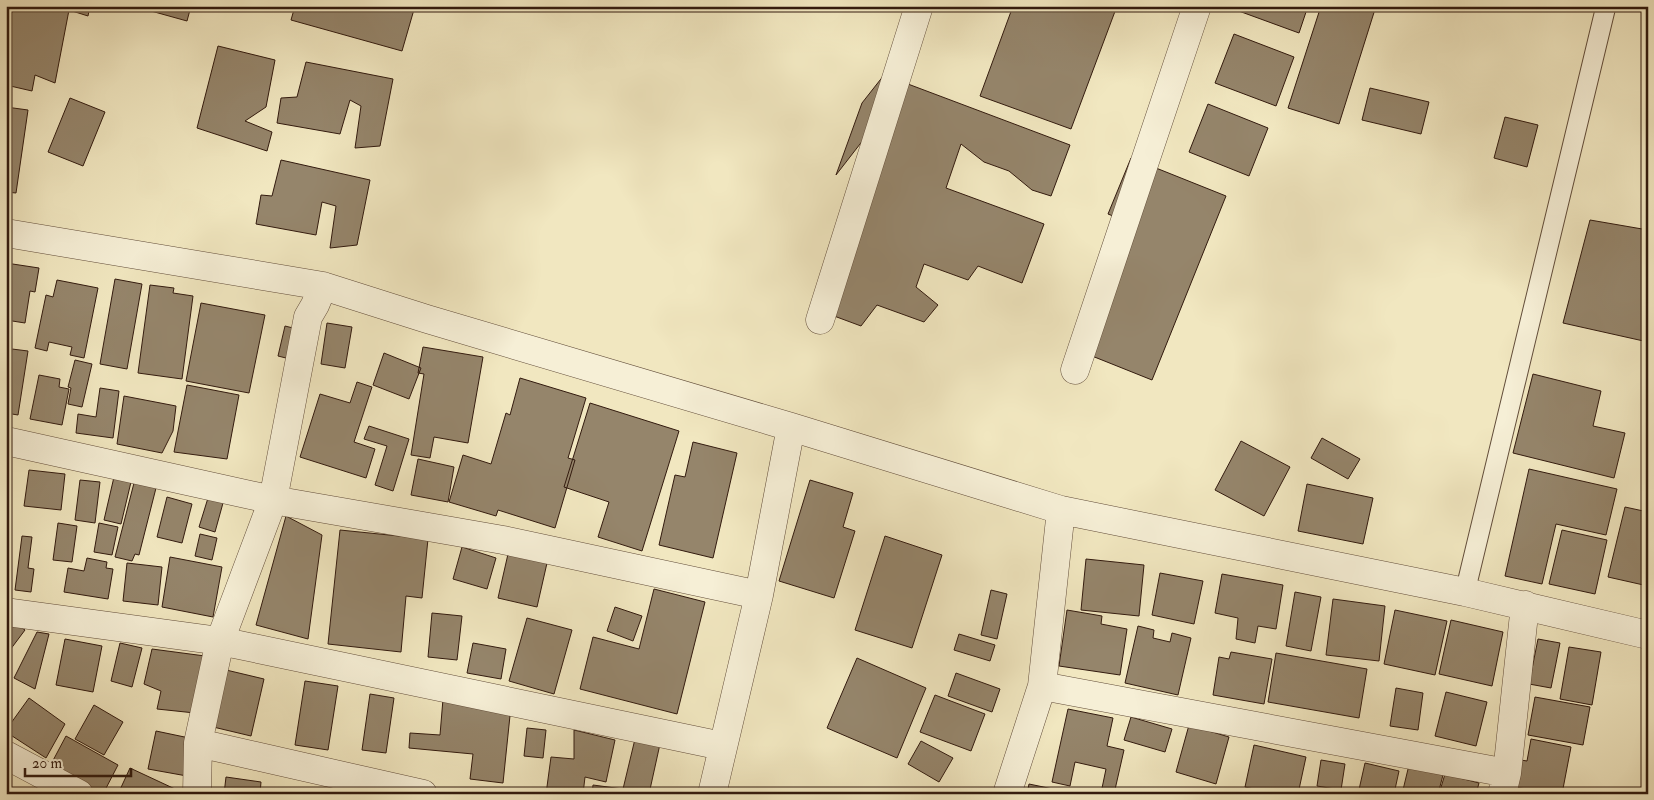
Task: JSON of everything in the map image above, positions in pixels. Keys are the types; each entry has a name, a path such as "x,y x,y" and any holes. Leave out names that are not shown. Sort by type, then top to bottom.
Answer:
{"street":[{"path":"820,320 919,6"},
{"path":"1075,370 1196,6"},
{"path":"6,233 323,286 1061,510 1465,592 1648,635"},
{"path":"197,794 198,743 220,641 273,500 308,317 323,286"},
{"path":"712,794 758,595 792,427"},
{"path":"6,441 273,500 503,540 758,595"},
{"path":"1007,794 1042,686 1061,510"},
{"path":"1042,686 1505,784 1525,605"},
{"path":"6,612 220,641 722,746"},
{"path":"198,743 423,794"},
{"path":"6,755 79,794"}],"lane":[{"path":"1465,592 1606,6"}],"building":[{"path":"6,6 90,6 88,16 69,10 55,83 35,75 32,91 6,85"},
{"path":"133,6 191,6 187,21"},
{"path":"295,6 415,6 402,51 291,20"},
{"path":"1013,6 1117,6 1071,129 980,96"},
{"path":"1238,6 1308,6 1299,33 1236,10"},
{"path":"1321,6 1376,6 1339,124 1288,108"},
{"path":"1234,34 1294,57 1276,106 1215,83"},
{"path":"218,46 275,60 266,107 245,121 272,132 267,151 197,128"},
{"path":"306,62 393,79 380,146 355,148 361,106 350,100 340,134 277,123 281,98 297,97"},
{"path":"884,75 1070,145 1051,196 1032,190 1009,171 984,162 961,144 946,188 1044,224 1022,283 978,266 968,280 924,264 916,287 938,305 924,322 877,305 861,326 826,313 867,135 836,175 862,103"},
{"path":"1370,88 1429,102 1421,134 1362,120"},
{"path":"70,98 105,112 83,166 48,152"},
{"path":"1208,104 1268,128 1249,176 1189,152"},
{"path":"6,107 28,110 16,193 6,192"},
{"path":"1505,117 1538,125 1527,167 1494,158"},
{"path":"1131,158 1226,196 1152,380 1087,354 1123,220 1108,214"},
{"path":"281,160 370,180 357,245 330,248 336,206 322,202 316,235 256,224 261,195 272,196"},
{"path":"1590,220 1648,230 1648,342 1563,323"},
{"path":"6,263 39,268 35,292 30,291 25,323 6,320"},
{"path":"115,279 142,284 127,369 100,364"},
{"path":"57,280 98,288 84,358 70,355 72,347 49,342 47,351 35,348 46,295 53,297"},
{"path":"150,285 174,288 173,293 193,296 182,379 138,373"},
{"path":"201,303 265,315 249,393 186,381"},
{"path":"327,323 352,327 345,368 321,364"},
{"path":"285,326 313,333 306,363 278,356"},
{"path":"423,347 483,357 468,443 434,437 430,458 411,455 424,374 418,373"},
{"path":"12,349 28,351 18,415 6,413 6,375 8,375"},
{"path":"384,353 421,368 409,399 373,385"},
{"path":"75,360 92,364 82,407 68,404 71,388 68,387"},
{"path":"1533,374 1601,391 1593,426 1625,433 1614,478 1513,453"},
{"path":"39,375 60,379 59,387 69,389 62,425 30,419"},
{"path":"520,378 586,398 568,458 575,460 555,528 498,510 496,516 449,502 463,455 491,464 506,413 510,415"},
{"path":"357,382 372,387 354,442 375,449 366,478 300,457 320,394 350,403"},
{"path":"187,385 239,395 227,459 174,452"},
{"path":"100,388 119,391 113,438 76,433 78,414 96,417"},
{"path":"124,396 176,406 173,431 162,453 117,444"},
{"path":"590,403 679,431 642,551 598,537 609,502 564,487"},
{"path":"369,426 409,439 393,491 375,485 387,446 364,439"},
{"path":"1322,438 1360,459 1348,479 1311,458"},
{"path":"1241,441 1290,467 1264,516 1215,490"},
{"path":"693,442 737,453 713,558 659,545 675,475 685,477"},
{"path":"418,459 454,467 448,502 411,495"},
{"path":"1529,469 1617,489 1606,535 1556,524 1542,584 1505,576"},
{"path":"29,470 65,474 61,510 24,506"},
{"path":"114,477 131,482 121,524 104,520"},
{"path":"80,480 100,482 95,523 75,520"},
{"path":"810,480 853,493 843,527 855,531 834,598 779,581"},
{"path":"134,483 156,488 139,555 135,554 132,561 115,557"},
{"path":"1307,484 1373,498 1363,544 1298,531"},
{"path":"167,497 192,504 182,543 157,537"},
{"path":"208,498 223,503 215,532 199,527"},
{"path":"1625,507 1648,512 1648,586 1608,577"},
{"path":"286,516 322,535 308,639 256,625"},
{"path":"58,523 77,526 72,562 53,560"},
{"path":"99,523 118,527 112,555 94,552"},
{"path":"340,530 428,539 422,598 406,596 401,652 328,644"},
{"path":"1562,530 1607,540 1595,594 1549,584"},
{"path":"200,534 217,538 212,560 195,556"},
{"path":"22,536 32,537 28,568 34,569 31,592 15,590"},
{"path":"885,536 942,555 912,648 855,630"},
{"path":"462,547 496,558 487,589 453,579"},
{"path":"508,554 547,563 537,607 498,598"},
{"path":"170,557 222,567 213,617 162,607"},
{"path":"87,558 107,562 106,568 113,569 108,599 64,592 68,568 84,571"},
{"path":"1086,559 1144,565 1139,616 1081,610"},
{"path":"127,563 162,567 158,605 123,601"},
{"path":"1160,573 1203,581 1194,624 1152,615"},
{"path":"1222,574 1283,585 1276,629 1258,626 1255,643 1236,639 1238,618 1215,613"},
{"path":"654,589 705,602 677,714 580,689 593,637 639,649"},
{"path":"991,590 1007,594 997,639 981,635"},
{"path":"1295,592 1321,597 1311,651 1286,646"},
{"path":"1333,599 1385,606 1379,661 1326,655"},
{"path":"615,607 642,616 633,641 607,631"},
{"path":"1067,610 1102,616 1101,624 1127,629 1120,675 1059,666"},
{"path":"1395,610 1447,621 1435,675 1384,664"},
{"path":"432,613 462,616 457,660 428,657"},
{"path":"6,617 25,630 7,654 6,653"},
{"path":"527,618 572,630 554,694 509,681"},
{"path":"1451,620 1503,632 1492,686 1439,674"},
{"path":"1138,626 1154,630 1153,638 1170,642 1172,633 1191,638 1178,695 1125,683"},
{"path":"37,632 49,634 35,689 14,678"},
{"path":"959,634 995,645 990,661 954,650"},
{"path":"65,639 102,646 93,692 56,685"},
{"path":"1538,639 1560,643 1551,688 1529,684"},
{"path":"120,643 142,648 132,687 111,681"},
{"path":"473,643 506,649 501,679 467,673"},
{"path":"1569,647 1601,652 1592,705 1560,699"},
{"path":"152,649 205,656 195,713 157,709 161,691 144,684"},
{"path":"1231,652 1272,659 1264,704 1213,695 1219,657 1229,659"},
{"path":"1276,653 1367,669 1359,718 1268,702"},
{"path":"857,658 926,688 897,758 827,728"},
{"path":"222,669 264,679 251,736 209,726"},
{"path":"956,673 1000,689 992,712 948,696"},
{"path":"305,681 338,686 328,750 295,745"},
{"path":"1396,688 1423,693 1418,730 1390,726"},
{"path":"1446,692 1487,702 1476,746 1435,736"},
{"path":"370,694 394,698 386,753 362,750"},
{"path":"935,695 985,714 971,751 920,732"},
{"path":"1535,697 1590,707 1583,745 1528,735"},
{"path":"29,698 65,724 46,758 6,732"},
{"path":"443,699 511,706 503,783 470,779 473,754 409,748 410,733 440,735"},
{"path":"94,705 123,722 104,755 75,739"},
{"path":"1068,709 1113,718 1107,746 1124,750 1114,794 1101,793 1106,769 1075,762 1070,786 1052,782"},
{"path":"1131,717 1172,729 1165,752 1124,740"},
{"path":"1189,725 1229,737 1216,784 1176,772"},
{"path":"527,728 546,730 543,758 524,756"},
{"path":"574,730 615,740 606,782 585,777 583,794 546,794 551,757 574,759"},
{"path":"156,731 194,739 187,776 148,769"},
{"path":"66,736 118,765 103,794 97,794 49,768"},
{"path":"635,739 660,744 649,794 592,794 593,785 623,789"},
{"path":"1531,739 1571,747 1562,794 1551,794 1510,786 1515,759 1527,761"},
{"path":"921,741 953,758 939,782 908,764"},
{"path":"1254,745 1306,757 1298,794 1276,794 1245,787"},
{"path":"1321,760 1345,764 1341,790 1317,786"},
{"path":"1365,763 1399,771 1394,794 1358,794"},
{"path":"1409,765 1443,775 1438,794 1402,794"},
{"path":"130,768 175,789 173,794 118,794"},
{"path":"1445,774 1479,783 1476,794 1439,794"},
{"path":"226,777 261,782 260,794 224,794"},
{"path":"1029,784 1077,794 1027,794"}]}
